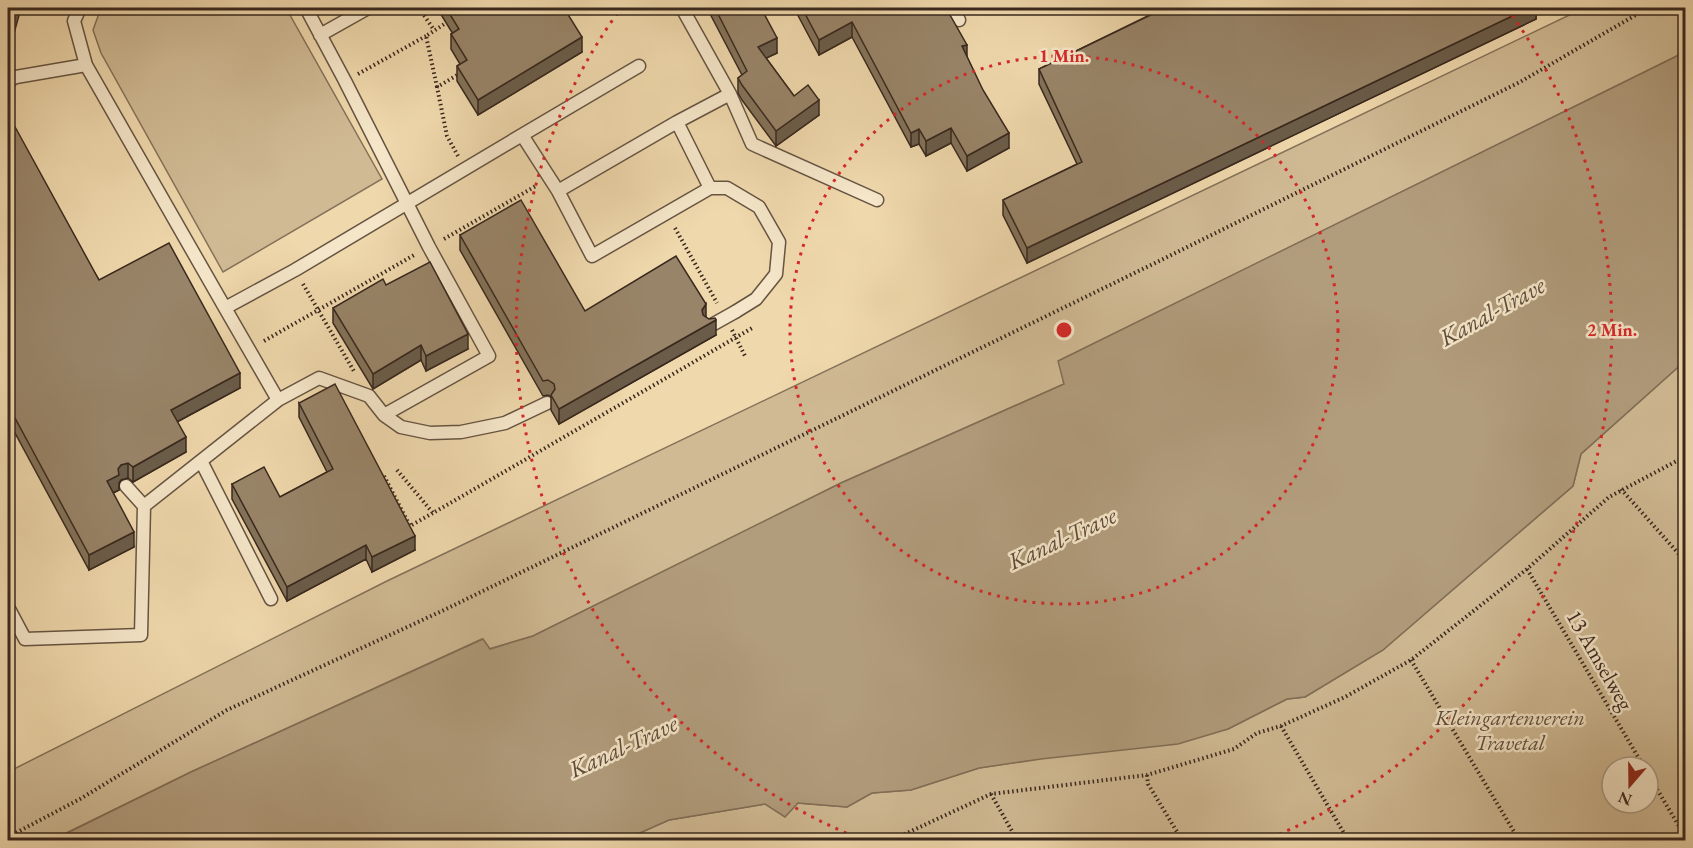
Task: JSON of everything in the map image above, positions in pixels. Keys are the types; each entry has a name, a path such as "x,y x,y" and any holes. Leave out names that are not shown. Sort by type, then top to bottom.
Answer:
{"lane":[{"path":"80,8 74,21 86,64 278,400"},
{"path":"306,8 429,247 489,356 384,415"},
{"path":"320,35 368,8"},
{"path":"682,8 730,94 752,144 877,200"},
{"path":"952,8 959,20"},
{"path":"8,81 16,77 86,64"},
{"path":"225,308 295,270 639,66"},
{"path":"558,191 730,94"},
{"path":"677,122 710,188"},
{"path":"522,135 558,191 592,256 710,188 727,188 759,207 779,242 776,274 756,299 710,326"},
{"path":"144,506 278,400 319,378 369,396 384,415 400,427 430,433 461,432 505,423 547,403"},
{"path":"201,461 271,599"},
{"path":"8,608 25,639 141,635 144,506 126,486"}],"path":[{"path":"419,8 434,30"},
{"path":"8,837 80,800 227,710 442,611 1237,222 1520,82 1648,8"},
{"path":"345,81 446,23"},
{"path":"426,36 447,136 466,169"},
{"path":"437,87 465,71"},
{"path":"249,349 550,179"},
{"path":"667,213 719,306"},
{"path":"295,270 369,396"},
{"path":"730,327 745,356"},
{"path":"384,476 410,526 754,327"},
{"path":"892,840 991,794 1148,775 1234,749 1257,733 1281,726 1345,697 1411,660 1527,569 1609,496 1686,456"},
{"path":"397,470 433,513"},
{"path":"1621,489 1686,562"},
{"name":"13 Amselweg","path":"1527,569 1637,755"},
{"path":"1411,660 1519,840"},
{"path":"1281,726 1348,840"},
{"path":"1148,775 1148,784 1182,840"},
{"path":"991,794 1017,840"},
{"path":"1660,794 1686,838"}],"green space":[{"path":"101,8 286,8 382,179 223,272 101,53 93,30"},
{"path":"1584,8 1685,8 1685,52 1059,361 1064,384 841,483 533,636 489,649 482,639 191,772 52,840 8,840 8,772 387,581"},
{"name":"Kleingartenverein Travetal","path":"1685,361 1685,840 624,840 669,820 765,804 797,803 847,807 872,793 911,790 979,768 1228,729 1287,699 1305,697 1383,650 1573,486 1581,454"}],"water":[{"name":"Kanal-Trave","path":"1685,52 1685,361 1581,454 1573,486 1383,650 1305,697 1287,699 1228,729 1178,744 979,768 911,790 872,793 847,807 798,803 785,817 765,804 669,820 624,840 53,840 191,772 483,639 490,649 533,636 841,483 1064,384 1058,361"}],"building":[{"path":"8,8 15,8 8,32"},
{"path":"446,8 564,8 582,37 478,100 457,66 467,60 451,34 459,29"},
{"path":"715,8 761,8 777,38 758,47 794,96 808,85 819,100 776,131 738,78 747,71"},
{"path":"802,8 946,8 967,45 962,46 983,90 1009,133 967,156 951,128 926,141 919,129 911,133 852,22 819,40"},
{"path":"1165,8 1529,8 1027,248 1003,200 1082,162 1039,69"},
{"path":"14,125 99,280 169,243 240,373 171,410 186,437 133,467 128,463 121,465 118,469 119,475 107,481 134,532 89,555 8,405 8,129"},
{"path":"521,200 585,311 676,256 706,304 702,310 703,315 716,320 559,409 551,395 555,389 554,384 548,380 543,381 460,235"},
{"path":"430,262 468,334 426,356 421,345 373,374 333,308 383,279 386,285"},
{"path":"335,384 415,536 372,557 366,545 287,587 232,484 264,467 280,497 333,469 299,403"}]}
